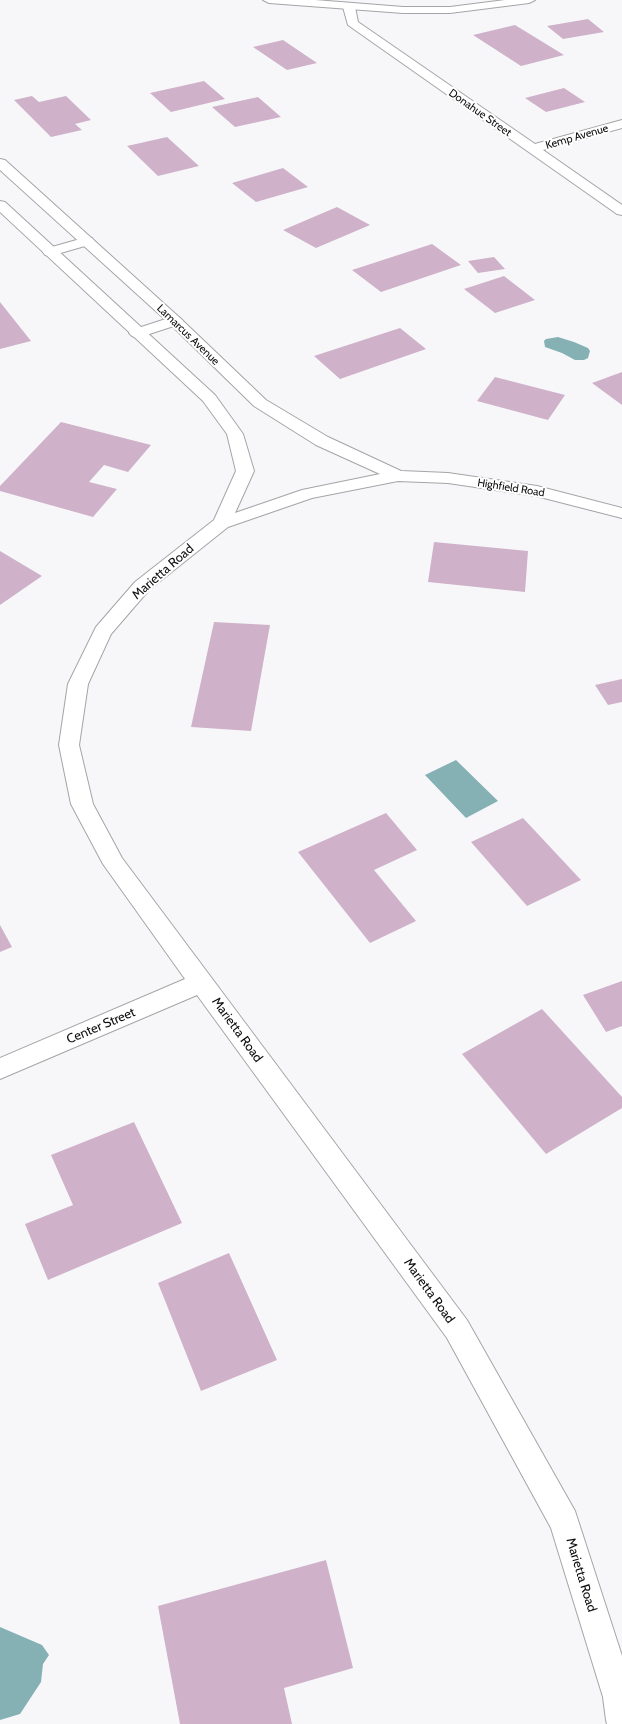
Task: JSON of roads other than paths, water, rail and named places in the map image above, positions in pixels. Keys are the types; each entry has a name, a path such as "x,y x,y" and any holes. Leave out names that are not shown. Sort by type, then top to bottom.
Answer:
{"street":[{"path":"269,0 349,8 402,10 450,10 529,0"},
{"name":"Donahue Street","path":"349,8 352,23 622,211"},
{"name":"Kemp Avenue","path":"533,149 622,124"},
{"name":"Lamarcus Avenue","path":"2,167 87,241 175,321 260,403 322,441 398,476"},
{"path":"0,205 137,334 208,398 235,434 245,471 222,524"},
{"path":"50,252 87,241"},
{"path":"137,334 175,321"},
{"name":"Highfield Road","path":"398,476 448,478 537,491 622,513"},
{"name":"Marietta Road","path":"398,476 308,494 222,524 142,586 103,631 78,684 69,745 82,804 114,864 461,1336 564,1522 619,1697 622,1720"},
{"name":"Center Street","path":"0,1070 202,982"}],"water":[{"path":"558,337 588,348 590,351 588,358 584,360 575,360 562,353 545,347 544,341 546,339"},
{"path":"456,760 498,801 466,818 425,775"},
{"path":"0,1627 42,1645 49,1655 43,1664 41,1682 20,1714 0,1720"}]}
